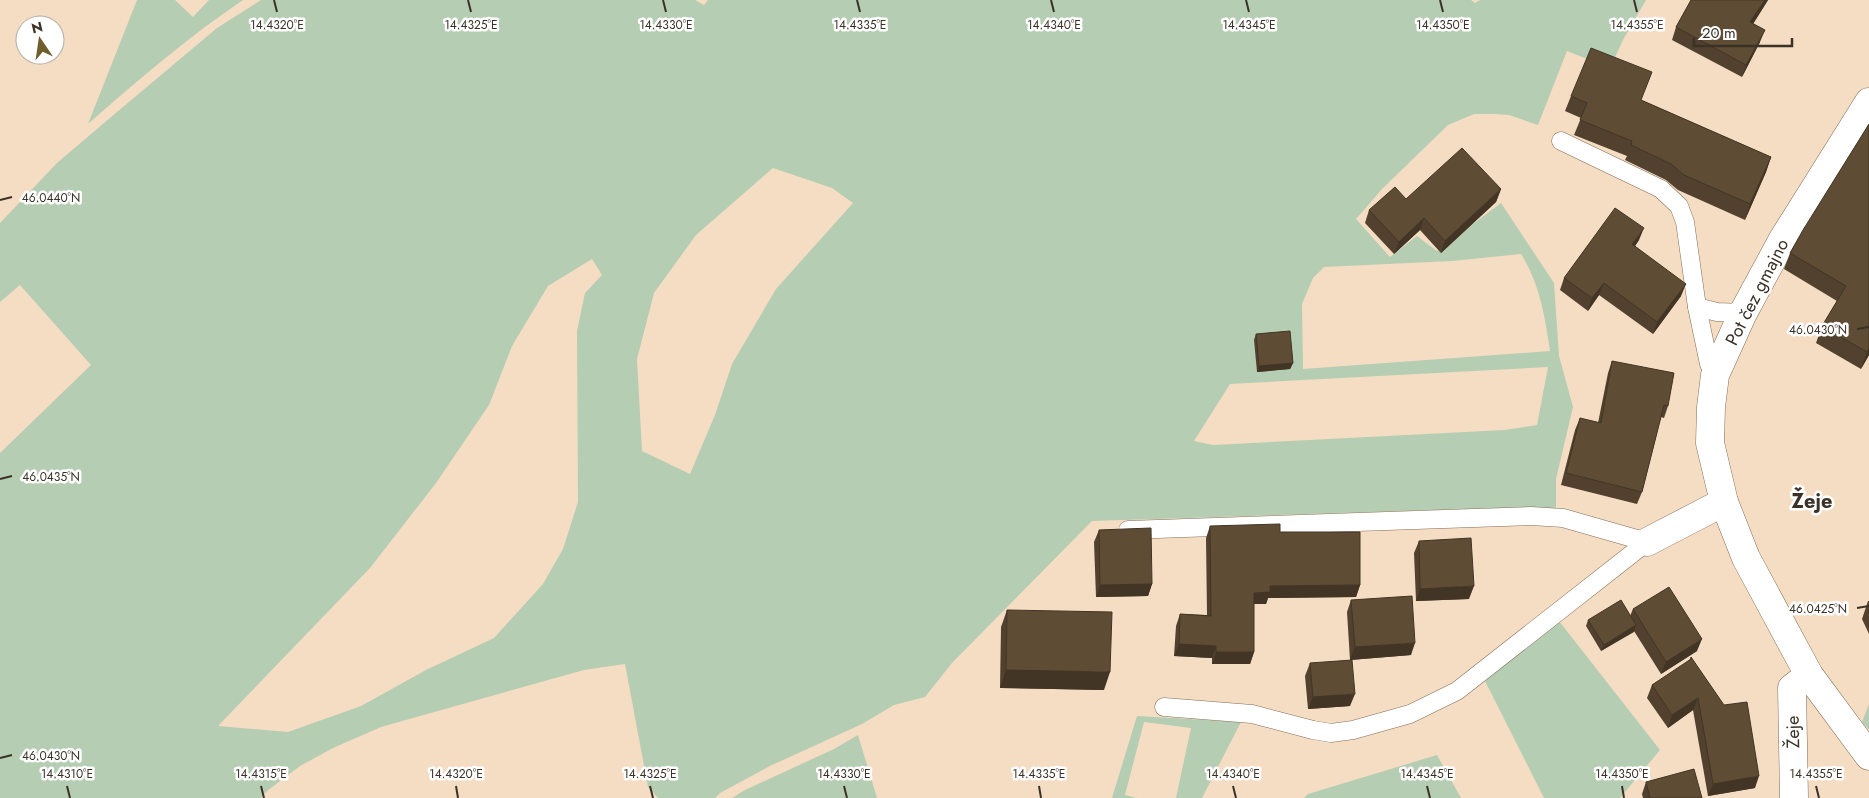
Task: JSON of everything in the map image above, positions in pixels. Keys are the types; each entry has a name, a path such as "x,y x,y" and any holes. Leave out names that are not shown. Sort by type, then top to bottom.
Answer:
{"street":[{"name":"Pot čez gmajno","path":"1869,102 1783,239 1743,313 1715,376 1711,407 1710,442 1724,502 1746,558 1809,675 1869,756"},
{"path":"1646,542 1724,502"},
{"name":"Žeje","path":"1794,798 1792,688 1809,675"}],"lane":[{"path":"1561,141 1661,189 1678,206 1685,222 1697,307 1709,364 1715,376"},
{"path":"1697,307 1716,312 1743,313"},
{"path":"1109,530 1531,516 1563,518 1646,542"},
{"path":"1164,706 1252,714 1331,733 1353,730 1410,714 1457,691 1646,542"}],"green space":[{"path":"137,0 175,0 193,17 209,0 243,0 183,44 88,124"},
{"path":"261,0 695,0 704,5 708,0 1471,0 1475,3 1480,0 1646,0 1623,40 1610,68 1567,51 1538,125 1509,115 1474,114 1448,125 1382,189 1356,219 1390,257 1417,236 1437,251 1501,203 1554,283 1559,356 1573,407 1556,479 1556,509 1530,507 1092,521 952,663 925,697 894,705 862,724 770,766 720,793 715,798 658,798 648,787 625,664 584,670 381,727 333,748 300,766 267,791 261,798 0,798 0,453 91,365 20,285 0,302 0,223 57,163 217,28","holes":["773,168 832,188 853,203 776,289 732,364 715,415 690,474 642,451 637,359 654,293 696,235","1521,254 1537,289 1544,313 1550,351 1303,369 1302,304 1313,278 1324,267 1452,261","592,259 602,275 585,293 577,331 578,502 563,549 543,584 494,638 426,670 361,706 288,732 218,726 370,568 436,483 489,405 512,346 548,286","1548,367 1537,425 1504,430 1213,445 1194,441 1230,384"]},
{"path":"1559,621 1660,750 1620,798 1544,798 1485,681"},
{"path":"1869,704 1869,730 1862,722"},
{"path":"1137,716 1241,722 1202,798 1176,798 1191,728 1144,722 1125,795 1137,798 1112,798"},
{"path":"858,735 877,798 732,798 745,790 834,749"},
{"path":"1437,755 1461,798 1304,798 1308,794"}],"building":[{"path":"1691,0 1765,0 1750,22 1765,30 1746,65 1676,27"},
{"path":"1591,48 1652,72 1641,100 1771,157 1750,204 1684,175 1671,164 1631,145 1632,141 1580,120 1587,103 1571,96"},
{"path":"1869,124 1869,348 1867,352 1822,326 1846,286 1790,253"},
{"path":"1462,148 1501,189 1445,241 1424,218 1399,242 1369,210 1395,187 1406,199"},
{"path":"1615,208 1644,228 1632,244 1686,284 1657,322 1604,283 1592,298 1564,278"},
{"path":"1290,331 1293,363 1259,366 1256,334"},
{"path":"1612,361 1674,373 1668,406 1664,405 1642,492 1566,473 1580,418 1601,423"},
{"path":"1280,524 1280,532 1360,532 1360,585 1270,586 1270,592 1254,593 1254,652 1216,652 1216,646 1179,644 1180,614 1211,616 1210,526"},
{"path":"1151,528 1152,584 1100,585 1099,530"},
{"path":"1471,538 1474,586 1420,589 1419,541"},
{"path":"1669,587 1702,639 1666,662 1633,609"},
{"path":"1412,596 1415,643 1355,647 1351,600"},
{"path":"1621,600 1636,625 1604,645 1588,620"},
{"path":"1007,610 1112,612 1110,672 1006,670"},
{"path":"1691,657 1724,705 1747,702 1759,776 1713,784 1698,698 1672,715 1652,685 1691,659"},
{"path":"1352,660 1355,694 1313,697 1310,663"},
{"path":"1694,769 1702,798 1650,798 1646,782"}],"district":[{"name":"Žeje","path":"1812,501"}]}
